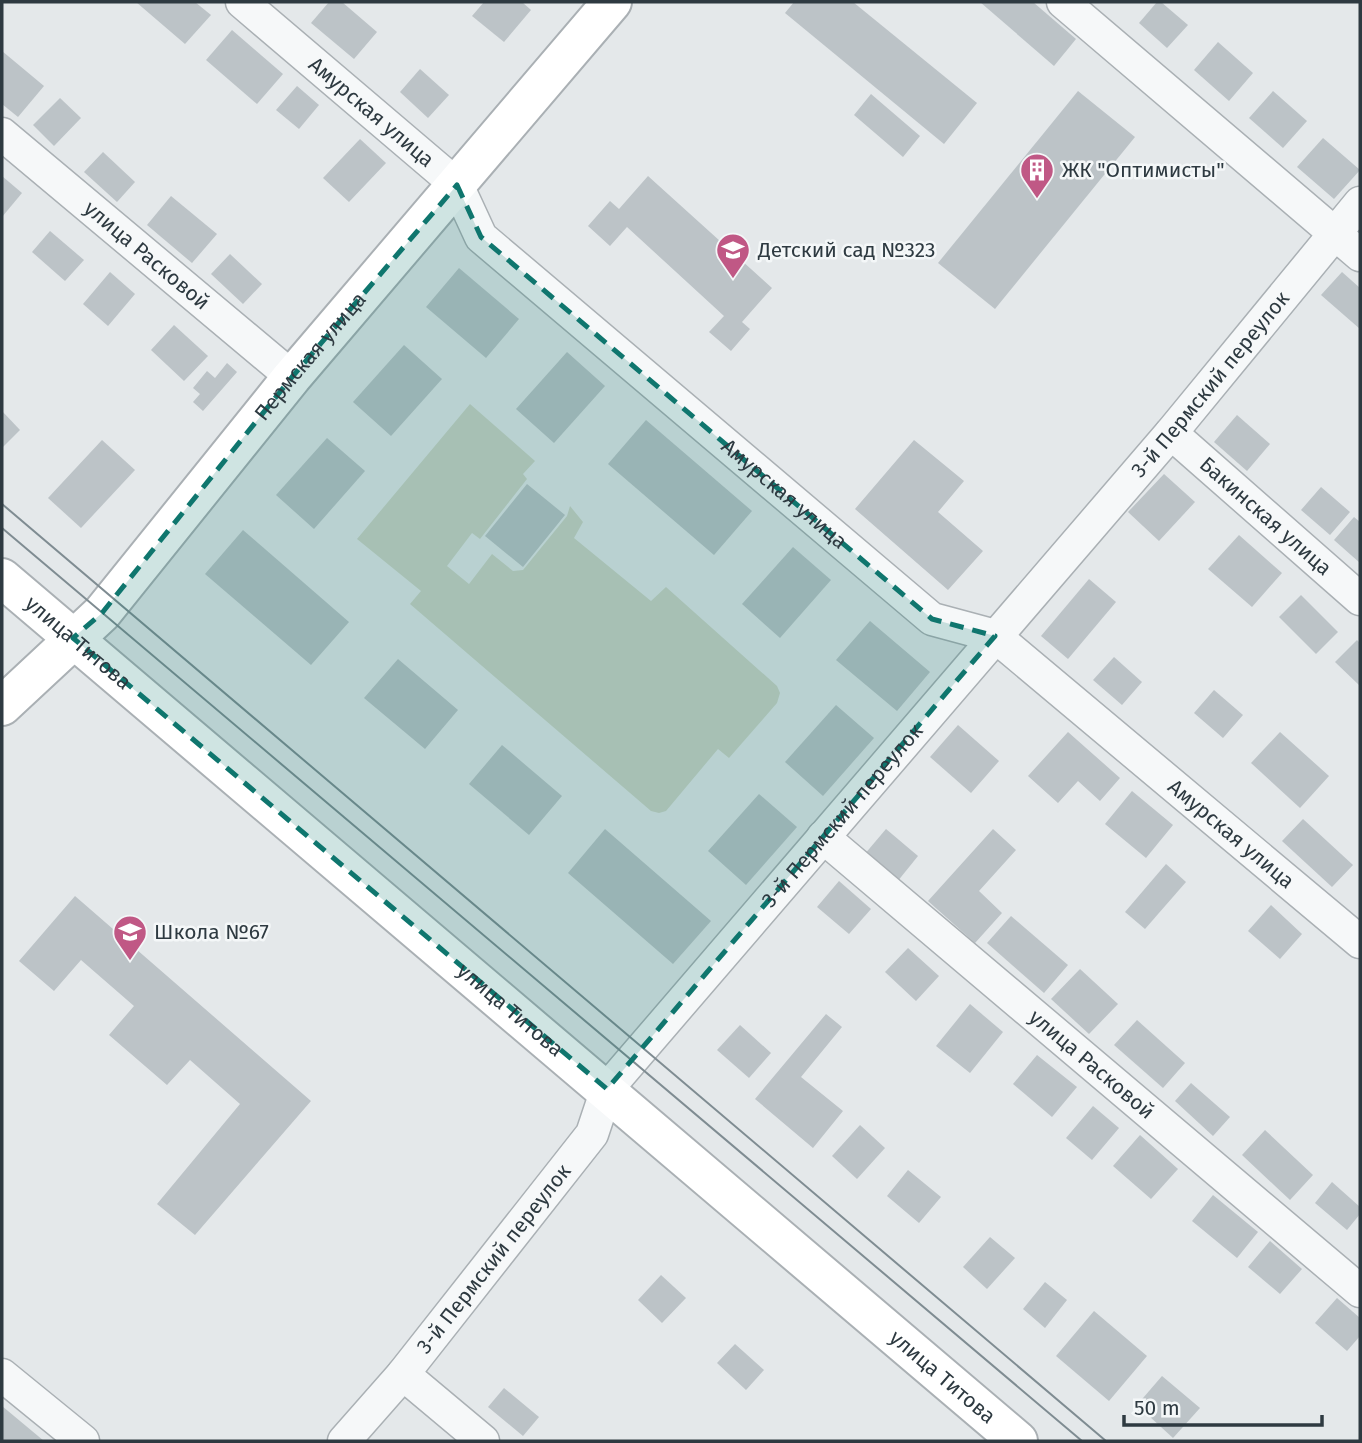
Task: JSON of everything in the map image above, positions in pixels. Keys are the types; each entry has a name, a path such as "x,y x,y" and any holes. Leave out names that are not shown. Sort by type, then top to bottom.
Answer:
{"street":[{"name":"Амурская улица","path":"242,2 457,185 481,237 932,619 995,636 1360,943"},
{"name":"Пермская улица","path":"2,706 108,606 292,377 612,2"},
{"path":"1063,2 1360,255"},
{"name":"улица Расковой","path":"2,134 292,377"},
{"name":"3-й Пермский переулок","path":"344,1441 403,1374 592,1134 607,1089 1171,433 1360,202"},
{"name":"Бакинская улица","path":"1171,433 1360,599"},
{"name":"улица Титова","path":"2,578 607,1089 1018,1441"},
{"name":"улица Расковой","path":"823,837 1360,1291"},
{"path":"403,1374 483,1441"},
{"path":"2,1375 83,1441"}],"highlighted area":[{"path":"457,185 481,237 932,619 995,636 607,1089 73,638 102,613 292,377"}],"shaded area":[{"path":"470,404 535,461 523,474 527,479 480,539 472,533 447,566 469,584 492,554 513,571 523,570 567,516 570,506 583,522 574,538 651,601 666,587 777,686 780,693 777,703 729,758 718,749 666,811 651,811 410,604 421,591 357,539"}],"building":[{"path":"136,2 195,2 211,15 185,44"},
{"path":"329,2 342,2 377,32 354,59 311,23"},
{"path":"484,2 522,2 531,10 504,42 472,16"},
{"path":"794,2 853,2 977,103 944,144 785,13"},
{"path":"980,2 1033,2 1076,39 1054,66"},
{"path":"1157,2 1161,2 1188,25 1167,48 1139,23"},
{"path":"232,30 283,74 257,104 206,60"},
{"path":"1218,42 1253,73 1229,101 1194,70"},
{"path":"2,51 44,86 18,117 2,104"},
{"path":"420,69 449,95 428,118 400,92"},
{"path":"297,86 319,105 299,129 276,110"},
{"name":"ЖК \"Оптимисты\"","path":"1078,91 1135,137 995,309 938,263"},
{"path":"1273,91 1307,121 1283,148 1249,118"},
{"path":"871,94 920,136 903,157 854,115"},
{"path":"60,98 81,118 54,146 33,125"},
{"path":"1323,138 1360,170 1334,199 1297,167"},
{"path":"360,139 386,163 349,202 323,178"},
{"path":"103,152 135,182 117,202 84,172"},
{"path":"2,176 22,193 2,217"},
{"path":"648,176 772,288 742,322 750,329 731,351 709,332 724,316 627,227 610,246 588,226 610,201 619,209"},
{"path":"171,196 217,234 192,263 147,225"},
{"path":"50,231 84,260 65,281 32,252"},
{"path":"230,254 262,284 243,304 211,274"},
{"path":"459,268 519,319 486,358 426,307"},
{"path":"110,272 135,294 108,326 83,304"},
{"path":"1342,272 1360,288 1360,329 1321,295"},
{"path":"174,325 208,356 184,381 151,350"},
{"path":"404,345 442,379 391,436 353,402"},
{"path":"567,352 605,386 554,443 516,409"},
{"path":"227,363 237,372 203,411 193,402 200,394 193,388 207,371 215,378"},
{"path":"2,411 20,430 2,448"},
{"path":"1237,415 1270,444 1247,471 1214,442"},
{"path":"646,420 752,511 714,555 608,464"},
{"path":"327,438 365,471 314,529 276,495"},
{"path":"102,440 135,470 81,528 48,498"},
{"path":"914,440 964,481 938,512 983,551 948,590 855,509"},
{"path":"1164,474 1195,502 1159,541 1128,512"},
{"path":"527,484 565,515 523,567 485,536"},
{"path":"1321,487 1350,512 1330,535 1301,510"},
{"path":"1354,517 1360,522 1360,563 1334,540"},
{"path":"243,530 349,622 311,665 205,574"},
{"path":"1239,535 1282,573 1252,607 1208,569"},
{"path":"793,547 831,580 780,638 742,604"},
{"path":"1089,579 1116,602 1068,659 1041,636"},
{"path":"1301,595 1338,632 1316,654 1279,617"},
{"path":"870,621 930,672 897,711 836,660"},
{"path":"1357,640 1360,643 1360,686 1335,662"},
{"path":"1114,657 1142,682 1122,705 1093,680"},
{"path":"398,659 458,710 425,749 364,698"},
{"path":"1214,690 1243,715 1223,738 1194,713"},
{"path":"836,705 874,738 823,796 785,762"},
{"path":"958,725 999,761 971,793 930,757"},
{"path":"1068,732 1120,778 1100,801 1078,781 1058,803 1028,776"},
{"path":"1280,732 1329,776 1300,808 1251,763"},
{"path":"502,745 562,796 529,835 469,784"},
{"path":"1132,791 1173,825 1146,858 1105,824"},
{"path":"759,794 797,827 746,885 708,851"},
{"path":"1303,819 1353,865 1332,887 1282,841"},
{"path":"605,829 711,921 673,964 568,873"},
{"path":"886,829 918,856 897,882 864,855"},
{"path":"993,829 1016,850 979,891 1002,913 975,943 928,901"},
{"path":"1166,864 1186,882 1145,929 1125,912"},
{"path":"839,881 871,909 849,934 817,907"},
{"path":"75,896 311,1101 195,1235 157,1204 240,1104 190,1060 167,1085 109,1035 134,1006 81,960 54,991 19,961"},
{"path":"1271,905 1302,934 1280,959 1248,931"},
{"path":"1011,916 1068,965 1044,993 987,943"},
{"path":"908,948 939,976 916,1001 885,972"},
{"path":"1080,969 1118,1004 1089,1034 1051,999"},
{"path":"970,1004 1003,1032 970,1073 936,1046"},
{"path":"826,1014 842,1027 801,1077 843,1111 813,1148 755,1099"},
{"path":"1137,1020 1185,1063 1163,1088 1114,1045"},
{"path":"740,1025 771,1053 749,1078 717,1050"},
{"path":"1037,1055 1077,1087 1052,1117 1013,1084"},
{"path":"1191,1083 1230,1117 1213,1136 1175,1101"},
{"path":"1093,1106 1119,1128 1092,1160 1066,1138"},
{"path":"860,1125 885,1148 857,1179 832,1156"},
{"path":"1265,1130 1313,1175 1290,1200 1242,1155"},
{"path":"1140,1135 1178,1169 1151,1199 1113,1166"},
{"path":"908,1170 941,1197 919,1223 887,1196"},
{"path":"1332,1182 1360,1207 1360,1214 1347,1230 1315,1203"},
{"path":"1213,1195 1258,1232 1237,1258 1192,1221"},
{"path":"990,1237 1015,1258 987,1289 963,1267"},
{"path":"1270,1241 1302,1269 1280,1294 1248,1267"},
{"path":"661,1275 686,1298 662,1323 638,1300"},
{"path":"1045,1282 1067,1300 1045,1328 1023,1309"},
{"path":"1337,1298 1360,1318 1360,1336 1347,1351 1315,1323"},
{"path":"1094,1311 1147,1356 1109,1401 1056,1356"},
{"path":"735,1344 764,1370 746,1390 717,1363"},
{"path":"1162,1376 1200,1408 1173,1438 1137,1405"},
{"path":"504,1388 539,1417 523,1436 488,1407"},
{"path":"2,1406 44,1441 2,1441"}],"tram line":[{"path":"2,504 1106,1441"},
{"path":"2,528 1082,1441"}],"place":[{"name":"ЖК \"Оптимисты\"","path":"1037,200"},
{"name":"Детский сад №323","path":"733,280"},
{"name":"Школа №67","path":"130,962"}]}
